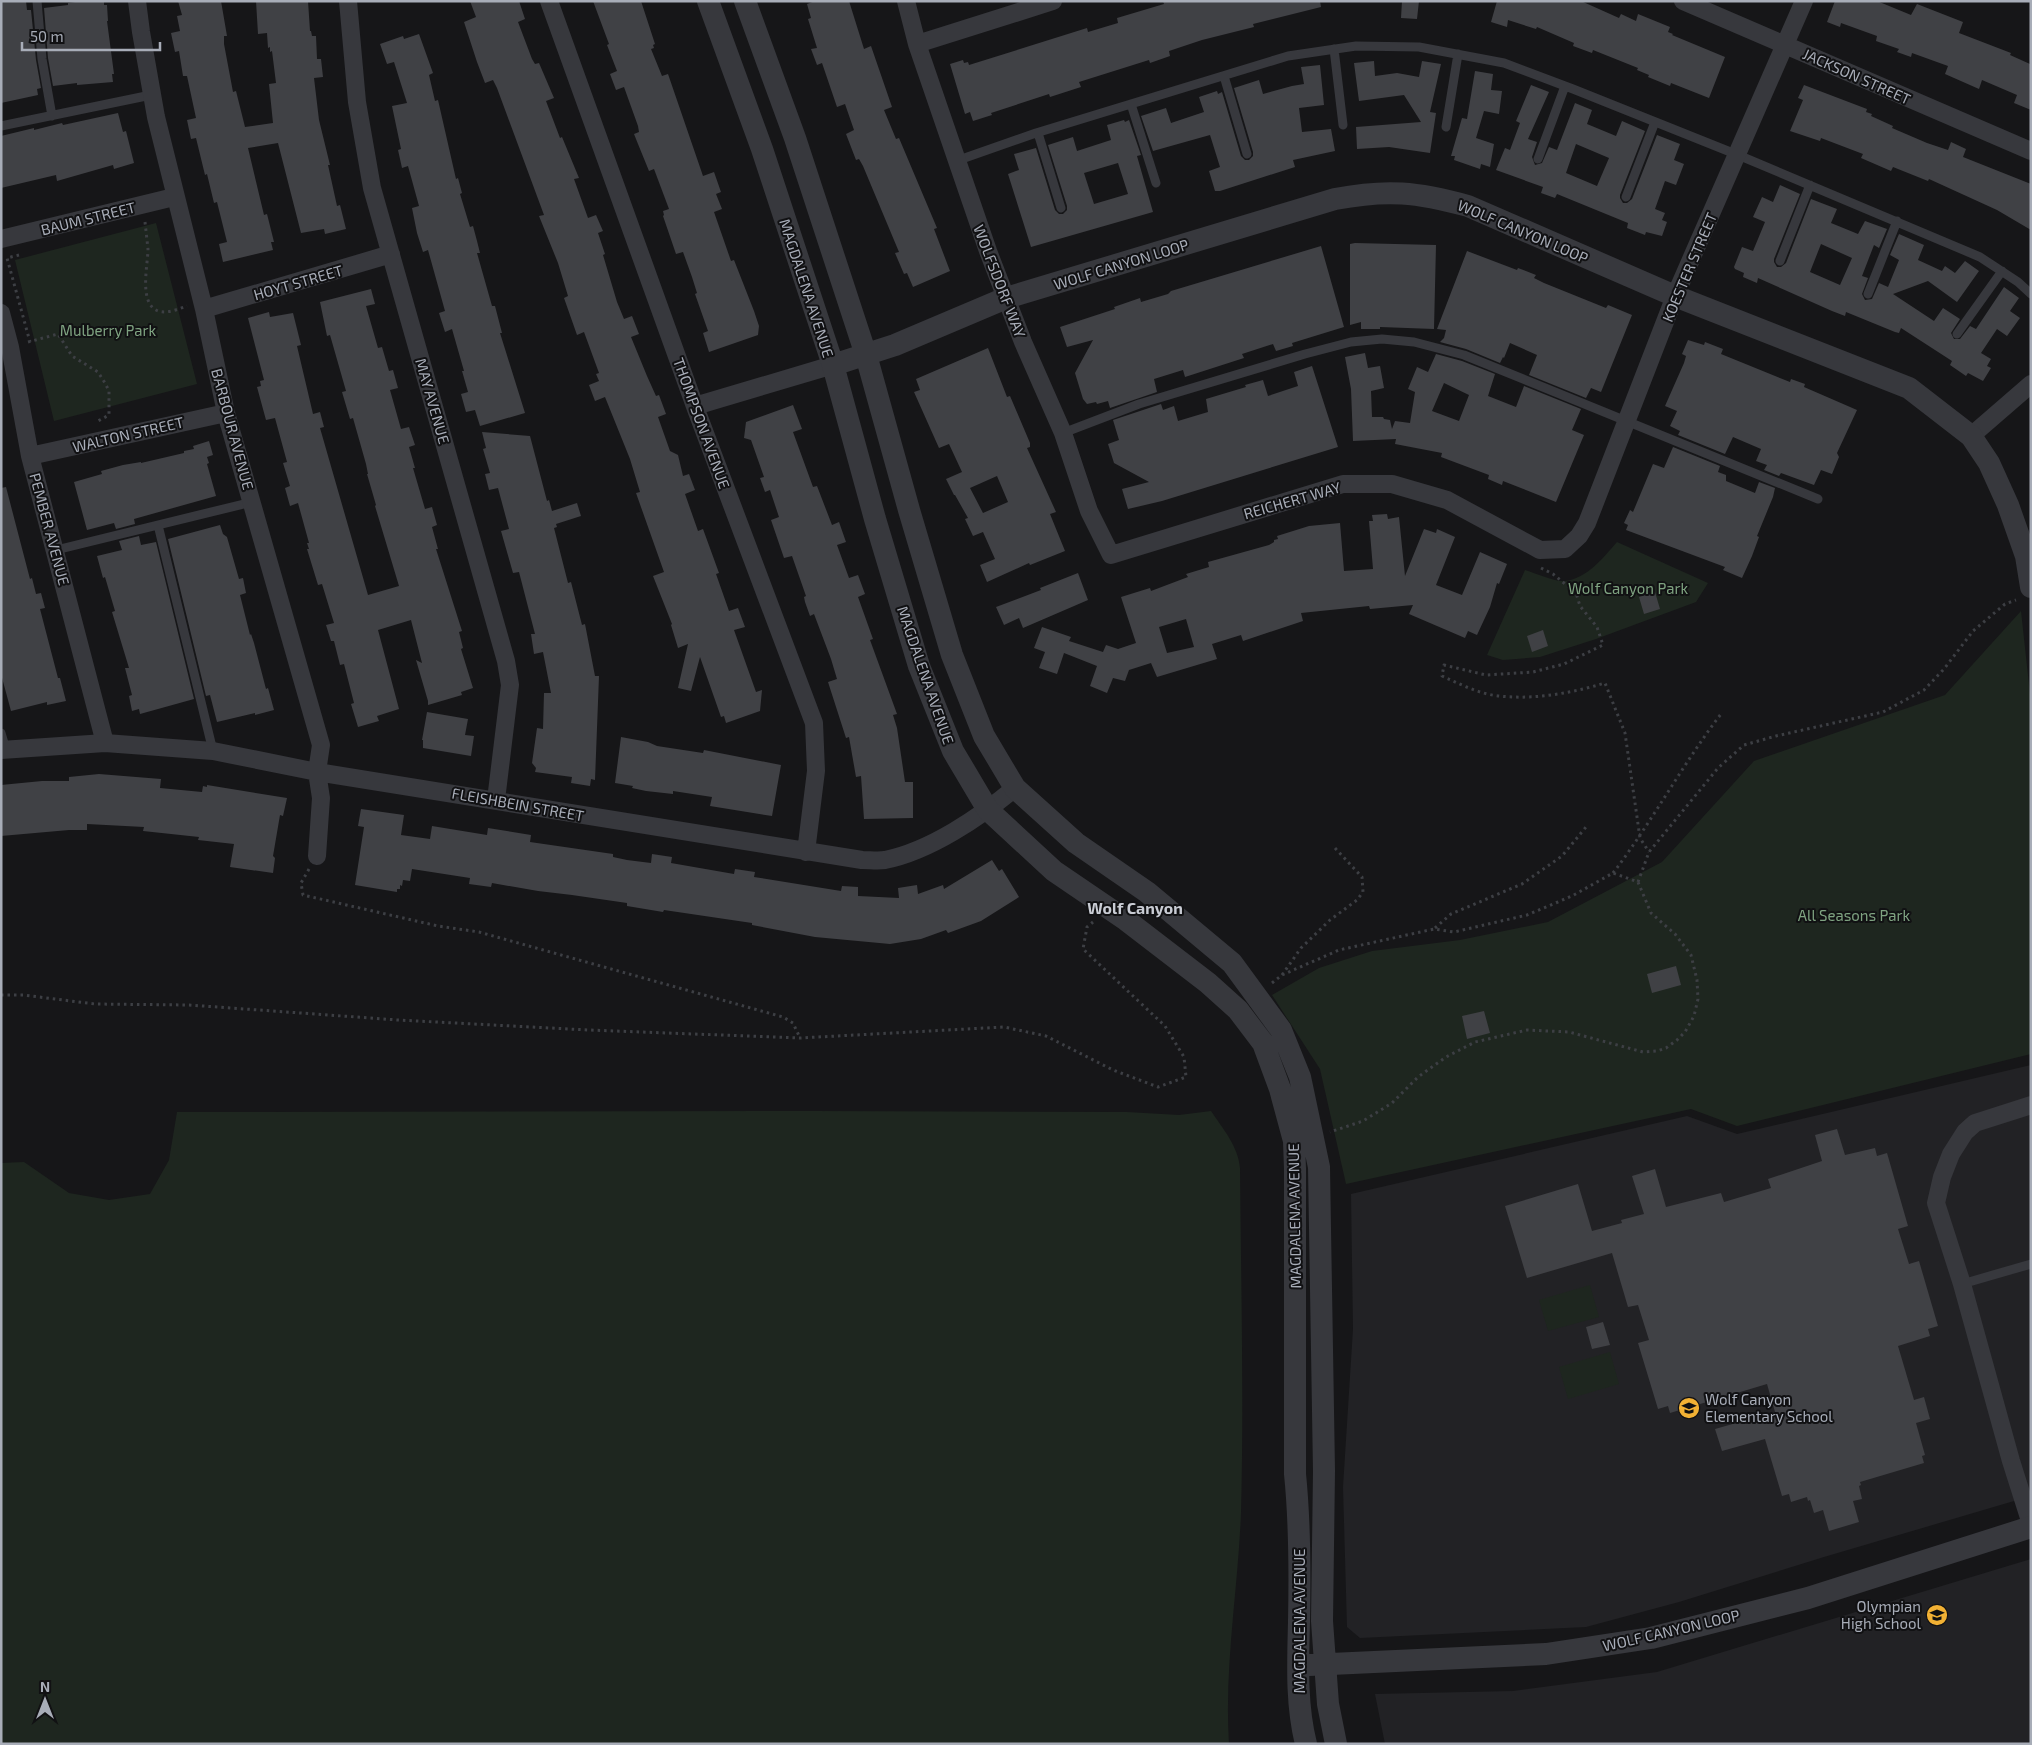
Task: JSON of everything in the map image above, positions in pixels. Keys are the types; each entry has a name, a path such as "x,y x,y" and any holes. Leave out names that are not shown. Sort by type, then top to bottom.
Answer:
{"street":[{"name":"BARBOUR AVENUE","path":"137,1 151,95 174,197 203,306 226,412 322,745 317,772 321,798 317,856"},
{"name":"MAY AVENUE","path":"348,1 357,102 372,188 506,661 510,685 496,800"},
{"name":"THOMPSON AVENUE","path":"549,1 695,406 814,724 816,771 806,852"},
{"name":"MAGDALENA AVENUE","path":"708,1 762,149 832,365 919,666 952,751 988,810 1054,871 1109,908 1208,983 1238,1010 1263,1043 1280,1089 1292,1133 1295,1169 1295,1474 1299,1519 1298,1666 1299,1704 1306,1744"},
{"name":"MAGDALENA AVENUE","path":"745,1 795,138 866,355 952,655 984,736 1016,788 1076,843 1147,892 1232,963 1281,1030 1300,1077 1319,1167 1324,1471 1322,1621 1328,1704 1336,1744"},
{"name":"WOLFSDORF WAY","path":"906,1 917,44 956,161 1006,298 1063,433 1089,511 1111,555"},
{"path":"917,44 1053,1"},
{"name":"JACKSON STREET","path":"1683,1 2031,151"},
{"name":"KOESTER STREET","path":"1580,536 1587,523 1627,422 1674,296 1738,155 1804,1"},
{"name":"WOLF CANYON LOOP","path":"695,406 866,355 1006,298 1335,199 1362,194 1393,192 1433,196 1468,206 1674,296 1909,388 1971,436 1989,463 2008,504 2028,556 2026,592"},
{"name":"BAUM STREET","path":"1,239 174,197"},
{"name":"HOYT STREET","path":"203,306 391,254"},
{"name":"PEMBER AVENUE","path":"1,313 10,347 30,456 105,743"},
{"path":"1971,436 2031,384"},
{"name":"WALTON STREET","path":"30,456 226,412"},
{"name":"REICHERT WAY","path":"1111,555 1343,484 1392,484 1447,500 1540,550 1565,549 1580,536"},
{"name":"FLEISHBEIN STREET","path":"3,750 105,743 212,751 317,772 862,860 885,860 929,845 988,810 1016,788"},
{"path":"2031,1105 1975,1123 1965,1132 1951,1154 1942,1177 1936,1203 1962,1284 2011,1461 2031,1525"},
{"name":"WOLF CANYON LOOP","path":"1298,1666 1546,1654 1651,1638 1808,1598 2031,1525"}],"lane":[{"path":"37,1 42,59 52,116"},
{"path":"956,161 1038,133 1288,56 1356,46 1419,47 1504,63 1738,155 1980,256 2018,282 2031,294"},
{"path":"1334,50 1343,125"},
{"path":"1446,127 1458,54"},
{"path":"1224,76 1247,154"},
{"path":"1538,159 1565,86"},
{"path":"1,126 151,95"},
{"path":"1131,104 1156,183"},
{"path":"1626,197 1655,122"},
{"path":"1038,133 1061,208"},
{"path":"1780,261 1810,186"},
{"path":"1868,294 1897,221"},
{"path":"1958,334 2002,271"},
{"path":"1063,433 1132,406 1305,354 1351,342 1382,339 1414,342 1464,356 1818,499"},
{"path":"56,550 252,502"},
{"path":"158,526 212,751"},
{"path":"1,732 3,750"},
{"path":"1962,1284 2031,1264"}],"path":[{"path":"136,223 145,220 148,250 145,276 146,289 151,305 155,310 167,312 203,306"},
{"path":"26,253 7,258 30,342"},
{"path":"10,347 58,334 72,356 98,372 109,391 110,415 100,421 90,423"},
{"path":"1535,566 1553,574 1576,593 1580,606 1598,627 1603,645 1564,664 1533,672 1486,675 1444,664 1442,676 1470,688 1498,696 1532,697 1571,693 1605,683 1625,733 1640,838 1649,852"},
{"path":"1313,1137 1343,1129 1363,1121 1392,1103 1418,1077 1446,1057 1475,1042 1527,1030 1570,1032 1644,1052 1666,1048 1677,1040 1685,1032 1694,1016 1698,999 1697,980 1691,955 1674,934 1651,913 1638,882 1649,852 1718,768 1744,745 1884,712 1924,690 1944,669 1973,631 2005,604 2026,592"},
{"path":"1282,975 1339,950 1434,929 1454,932 1527,915 1572,896 1613,873 1640,838 1702,740 1721,714"},
{"path":"1434,929 1451,914 1522,884 1562,856 1586,827"},
{"path":"1257,996 1282,975 1301,948 1330,920 1357,900 1363,892 1362,877 1334,847"},
{"path":"317,856 301,883 303,895 438,926 479,932 784,1017 793,1023 800,1038"},
{"path":"1613,873 1638,882"},
{"path":"1,995 95,1004 189,1005 550,1028 800,1038 1004,1027 1046,1036 1113,1070 1158,1087 1186,1077 1184,1057 1165,1026 1083,949 1087,927 1109,908"}],"shaded area":[{"name":"Wolf Canyon Elementary School","path":"2031,1065 2031,1496 1679,1602 1586,1627 1360,1638 1347,1627 1343,1487 1353,1329 1351,1194 1687,1116 1737,1134"},
{"name":"Olympian High School","path":"2031,1559 2031,1744 1385,1744 1375,1694 1513,1691 1657,1672"}],"green space":[{"name":"Mulberry Park","path":"156,223 197,384 54,421 15,260"},
{"name":"Wolf Canyon Park","path":"1617,542 1708,583 1696,602 1596,639 1540,657 1503,660 1487,655 1525,570 1556,580 1572,579 1594,567"},
{"name":"All Seasons Park","path":"2021,611 2031,703 2031,1054 1737,1126 1691,1109 1346,1184 1320,1069 1272,995 1319,968 1372,951 1460,940 1548,922 1662,862 1754,761 1945,695"},
{"path":"1211,1111 1225,1131 1236,1152 1240,1168 1242,1340 1241,1513 1228,1686 1229,1744 1,1744 1,1163 24,1162 69,1193 109,1200 150,1194 169,1160 177,1112 1127,1112 1179,1115"},
{"path":"1590,1285 1599,1317 1548,1331 1539,1300"},
{"path":"1610,1352 1619,1384 1568,1399 1559,1367"}],"building":[{"path":"1,1 26,1 27,10 31,10 41,88 37,89 38,95 1,103"},
{"path":"82,1 104,1 104,5 107,5 107,21 114,74 112,74 113,82 53,86 48,58 44,8"},
{"path":"178,1 221,1 227,36 224,36 224,44 233,92 236,91 245,127 273,123 269,84 276,83 272,51 270,52 270,47 268,48 267,33 258,34 256,1 308,1 310,31 312,36 316,36 317,59 321,59 323,77 314,78 319,120 330,165 328,165 337,206 340,205 346,229 325,234 324,229 301,233 278,143 248,148 264,215 267,214 274,242 271,242 273,250 223,262 219,244 227,242 217,202 214,203 207,174 205,175 196,138 191,139 187,120 196,118 187,76 183,76 179,51 175,52 171,33 180,31 177,16 182,15"},
{"path":"470,1 519,1 525,19 518,22 532,59 535,64 539,63 554,98 546,101 560,138 562,137 579,178 574,179 588,218 596,215 603,231 598,233 617,302 624,319 632,316 639,334 631,337 656,396 659,395 666,414 658,417 670,451 678,455 683,476 689,474 695,490 685,494 698,531 703,529 719,573 716,574 729,611 738,608 745,627 734,630 756,692 762,690 760,711 726,723 724,716 721,717 700,657 691,691 678,688 688,644 678,648 672,624 653,576 664,572 636,493 640,492 630,459 605,397 595,401 589,385 599,381 596,374 599,373 584,332 577,335 564,298 568,296 558,263 539,216 544,215 497,88 493,80 485,83 477,62 464,22 476,17"},
{"path":"593,1 641,1 655,44 653,45 654,48 651,49 662,76 668,74 703,176 714,172 721,192 716,194 722,209 714,212 731,261 734,260 754,311 759,326 758,335 709,352 703,333 708,331 695,294 697,293 692,277 683,252 676,254 663,216 663,211 669,209 654,169 649,171 634,134 639,132 638,126 624,87 616,90 610,74 617,71"},
{"path":"815,1 849,1 864,49 871,46 892,107 884,110 896,139 899,138 937,228 934,229 950,271 913,287 907,273 904,274 895,253 899,252 863,166 859,159 856,160 846,134 854,130 845,104 837,107 822,63 817,65 811,49 817,48 808,19 811,18 807,4"},
{"path":"1163,1 1320,1 1321,7 1253,24 1254,27 1202,40 1169,51 1170,56 1150,63 1149,60 1079,82 1081,87 1050,97 1049,94 991,113 992,115 973,121 970,112 965,114 950,64 963,60 964,63 968,62 969,65 1087,28 1088,32 1118,23 1117,18 1164,4"},
{"path":"1402,1 1419,1 1417,19 1401,18"},
{"path":"1497,1 1581,1 1619,18 1621,14 1636,21 1638,14 1670,27 1668,32 1672,35 1725,57 1709,98 1671,83 1670,86 1648,77 1649,75 1637,70 1638,68 1593,50 1592,53 1573,46 1574,43 1537,27 1536,29 1508,20 1507,27 1491,22"},
{"path":"1835,1 1877,1 1911,15 1917,4 1963,22 1959,33 2011,53 2010,55 2031,63 2031,110 2014,103 2017,95 1982,80 1979,89 1945,74 1948,66 1912,53 1911,57 1897,52 1899,49 1876,41 1877,36 1841,23 1840,27 1827,22"},
{"path":"419,34 433,73 429,75 435,101 438,100 456,179 458,178 462,193 460,194 470,227 473,226 480,253 477,253 492,306 495,306 502,333 500,333 525,413 480,426 475,410 466,412 461,394 468,392 462,371 464,371 452,329 445,332 439,313 445,311 428,250 423,252 417,233 412,208 419,206 408,166 402,168 398,150 401,149 392,106 407,103 394,62 387,64 380,44 403,36 404,39"},
{"path":"1374,61 1375,76 1397,73 1419,77 1422,61 1441,64 1430,112 1436,113 1430,153 1389,147 1357,149 1356,127 1421,122 1404,95 1359,101 1354,63"},
{"path":"1320,65 1324,105 1299,108 1302,132 1331,129 1335,151 1293,160 1295,167 1215,191 1209,171 1220,167 1210,135 1153,151 1141,116 1166,108 1171,123 1204,112 1199,97 1217,91 1218,94 1222,92 1241,156 1245,160 1249,160 1253,156 1253,152 1234,88 1259,80 1263,94 1304,84 1301,67"},
{"path":"1475,71 1493,74 1491,90 1502,91 1499,114 1484,111 1476,138 1494,144 1490,167 1481,164 1480,169 1454,160 1455,156 1451,156 1462,118 1467,119"},
{"path":"1531,85 1549,92 1528,139 1537,142 1532,157 1535,165 1542,163 1549,147 1557,150 1575,103 1592,110 1587,124 1616,136 1622,121 1645,131 1620,195 1623,203 1627,203 1632,199 1657,135 1680,144 1674,160 1684,164 1676,185 1665,181 1655,209 1665,213 1662,220 1667,222 1662,236 1646,232 1645,235 1627,228 1628,223 1557,194 1555,198 1541,193 1543,187 1496,170 1505,148 1510,150 1520,123 1516,121","holes":["1576,144 1609,158 1597,186 1566,173"]},
{"path":"1804,85 1867,109 1866,112 1872,114 1871,116 1893,126 1892,128 1927,143 1948,150 1951,142 1966,149 1963,157 2031,184 2031,230 1997,210 1929,179 1928,181 1893,167 1891,171 1861,158 1863,154 1821,138 1820,141 1790,131 1803,100 1798,98"},
{"path":"118,113 123,132 126,131 134,163 114,169 113,165 57,181 56,175 1,188 1,136"},
{"path":"1129,120 1141,155 1137,156 1153,212 1031,247 1008,174 1019,170 1014,154 1036,148 1055,210 1059,214 1063,214 1067,210 1067,206 1048,145 1073,137 1077,151 1111,140 1107,125","holes":["1118,163 1128,194 1094,204 1084,173"]},
{"path":"1780,185 1800,194 1774,259 1777,267 1781,267 1786,263 1811,199 1837,209 1831,223 1858,234 1865,221 1887,229 1879,248 1874,245 1862,276 1868,278 1862,294 1865,300 1872,299 1879,283 1888,287 1899,260 1890,255 1899,234 1924,245 1918,260 1942,271 1945,266 1955,273 1965,261 1979,271 1957,302 1928,281 1893,294 1934,321 1943,308 1960,319 1951,333 1954,339 1960,339 1970,326 1976,329 2004,287 2019,298 2010,311 2020,318 2007,336 1997,329 1981,353 1991,359 1987,366 1991,368 1983,381 1968,373 1966,376 1950,365 1952,361 1901,328 1899,333 1846,312 1845,316 1758,278 1757,283 1743,277 1744,273 1734,267 1742,247 1753,251 1765,222 1753,217 1762,197 1773,202","holes":["1821,244 1852,258 1840,285 1810,272"]},
{"path":"1350,244 1436,245 1434,329 1380,327 1380,329 1361,329 1361,322 1350,325"},
{"path":"1321,246 1344,327 1292,343 1293,346 1276,351 1273,344 1242,354 1244,358 1185,377 1183,370 1154,379 1157,392 1110,408 1108,401 1087,404 1083,399 1075,373 1093,340 1067,347 1060,327 1115,309 1114,307 1140,298 1141,302 1168,294 1171,291"},
{"path":"1467,251 1517,270 1518,268 1536,275 1534,278 1544,283 1606,308 1608,305 1632,315 1601,392 1591,388 1586,398 1529,375 1537,355 1510,343 1500,363 1466,349 1440,342 1444,338 1446,330 1437,329"},
{"path":"371,289 375,304 366,306 378,348 382,347 389,371 393,370 398,388 390,390 401,429 409,427 415,445 409,447 415,468 413,468 425,509 432,507 437,525 432,527 438,549 436,549 462,631 459,632 463,648 461,649 473,688 461,692 462,695 428,705 416,660 422,663 411,620 378,630 399,709 377,716 379,721 358,727 351,704 354,703 344,664 340,665 334,641 331,641 326,625 334,623 322,584 318,585 307,549 309,549 307,543 309,543 298,503 290,506 285,488 290,486 283,463 287,462 275,418 266,420 257,387 261,386 260,381 264,380 248,318 269,312 270,317 293,313 301,345 297,346 313,414 320,412 324,427 320,428 368,595 399,586 375,506 353,418 350,419 342,392 346,391 330,335 327,336 320,302"},
{"path":"1688,340 1704,345 1705,342 1723,349 1721,354 1790,382 1791,379 1805,384 1804,387 1857,410 1837,453 1839,457 1832,474 1821,470 1814,485 1781,473 1779,476 1764,470 1767,465 1756,461 1761,449 1733,437 1725,454 1678,435 1680,431 1670,426 1677,411 1665,406 1684,363 1686,356 1682,354"},
{"path":"988,348 1007,397 1010,396 1030,443 1030,447 1027,448 1056,512 1050,514 1065,551 1030,565 1029,563 987,582 980,565 995,559 983,532 973,536 965,519 968,518 946,479 962,472 949,444 939,448 914,392 920,390 916,379","holes":["997,476 1008,502 983,513 970,488"]},
{"path":"1365,353 1368,368 1380,366 1384,388 1371,391 1372,417 1383,417 1390,420 1392,429 1395,421 1410,423 1415,392 1408,389 1417,367 1428,372 1436,354 1462,361 1495,374 1488,396 1516,407 1524,386 1581,409 1572,430 1584,435 1556,502 1503,481 1502,485 1488,479 1489,475 1441,457 1442,453 1395,444 1396,439 1353,441 1351,389 1345,357","holes":["1444,383 1469,395 1459,421 1432,411"]},
{"path":"1312,366 1338,447 1162,501 1128,509 1122,489 1149,482 1114,463 1108,444 1119,440 1113,420 1161,404 1163,410 1174,406 1178,421 1208,412 1206,399 1246,387 1245,385 1263,380 1268,396 1298,386 1294,372"},
{"path":"793,405 802,429 793,432 813,487 817,486 832,525 839,522 846,542 837,545 849,578 858,575 865,594 858,597 873,639 870,640 897,714 893,715 897,728 905,782 913,782 913,818 864,819 861,776 856,777 849,737 846,738 828,682 837,679 831,659 814,614 810,616 804,597 806,596 792,556 784,558 771,520 779,517 770,490 765,492 760,478 764,477 751,440 744,438 746,422"},
{"path":"482,432 530,436 547,501 549,500 552,511 577,503 581,516 556,524 557,527 554,528 568,583 571,582 582,625 585,624 595,676 599,676 595,780 591,779 590,786 571,783 572,777 535,772 536,768 532,763 537,728 543,729 544,693 551,693 543,652 534,654 531,634 535,634 519,572 513,573 501,531 509,529 498,488 489,490 485,474 490,473 483,449 486,448"},
{"path":"209,441 213,455 207,457 209,463 207,464 216,496 134,519 135,524 116,529 114,523 87,530 74,482 102,474 101,471 123,465 141,463 184,453 184,451 194,449 193,446"},
{"path":"1673,447 1720,466 1718,472 1726,475 1726,481 1755,493 1759,482 1775,488 1757,536 1759,537 1742,578 1723,570 1725,567 1626,530 1628,525 1624,523 1630,510 1633,512 1653,464 1664,468"},
{"path":"6,487 30,579 32,578 36,594 41,593 45,608 40,609 66,701 47,705 47,702 11,711 1,674 1,488"},
{"path":"1387,514 1388,519 1399,517 1405,576 1424,529 1436,533 1437,529 1455,537 1436,585 1462,595 1480,552 1507,564 1499,584 1497,583 1490,607 1477,635 1468,631 1465,638 1409,614 1413,605 1370,609 1369,606 1301,613 1303,621 1243,641 1241,635 1212,644 1217,659 1157,677 1151,663 1129,670 1125,681 1113,678 1107,693 1090,686 1097,666 1064,653 1057,674 1039,668 1045,652 1034,648 1042,627 1071,637 1069,641 1103,652 1106,645 1118,649 1136,643 1121,597 1150,588 1151,591 1188,577 1186,574 1209,567 1208,562 1269,545 1278,539 1277,536 1309,526 1340,523 1344,571 1373,569 1369,521 1373,521 1372,515","holes":["1186,619 1194,647 1167,653 1159,627"]},
{"path":"220,525 223,534 227,537 239,579 243,578 246,593 240,595 250,635 274,710 217,722 210,695 206,696 168,539"},
{"path":"139,536 141,545 156,542 194,699 140,714 139,709 132,711 129,696 132,695 125,668 129,668 112,612 115,611 97,556 122,550 119,541"},
{"path":"1078,573 1088,600 1023,628 1019,618 1004,625 996,607 1041,590 1040,588"},
{"path":"1655,592 1660,609 1644,614 1639,597"},
{"path":"1543,630 1548,646 1532,652 1527,636"},
{"path":"427,712 468,719 465,735 474,736 471,756 423,748 422,740"},
{"path":"621,737 648,742 657,746 703,753 704,750 781,765 772,816 710,806 712,797 673,791 673,794 646,791 632,788 633,786 615,783"},
{"path":"99,774 161,779 160,788 202,792 203,786 207,787 207,785 287,798 283,816 280,815 273,856 275,858 273,873 230,867 234,844 198,840 199,837 143,831 144,827 87,824 87,830 1,836 1,785 42,781 69,781 69,777"},
{"path":"361,809 404,815 401,835 430,839 432,826 487,835 488,828 531,835 530,842 613,854 613,857 627,860 651,863 652,854 672,857 671,863 734,874 735,869 755,872 754,877 841,891 842,886 858,887 858,896 899,898 898,888 917,885 918,894 943,885 944,889 992,860 999,871 1002,869 1019,897 981,921 948,933 946,930 921,939 890,944 815,937 752,925 752,923 664,910 663,912 627,906 627,903 492,883 491,887 469,884 470,878 412,869 410,881 403,880 402,886 400,885 400,889 397,889 397,892 355,885 364,827 358,826"},
{"path":"1676,966 1681,985 1652,993 1647,974"},
{"path":"1484,1011 1490,1033 1467,1039 1462,1016"},
{"path":"1837,1129 1845,1155 1875,1148 1877,1156 1887,1153 1908,1226 1898,1229 1909,1264 1919,1261 1938,1326 1928,1329 1930,1336 1898,1346 1914,1400 1924,1397 1930,1419 1916,1423 1925,1455 1922,1456 1924,1463 1860,1482 1862,1499 1853,1501 1859,1522 1829,1531 1823,1510 1814,1513 1810,1500 1808,1501 1807,1497 1791,1502 1789,1494 1782,1496 1765,1439 1722,1451 1715,1429 1775,1412 1767,1384 1670,1413 1668,1406 1658,1409 1638,1343 1649,1340 1638,1305 1628,1307 1612,1253 1527,1278 1505,1206 1578,1184 1592,1231 1622,1223 1621,1220 1644,1214 1632,1176 1655,1169 1666,1207 1721,1193 1724,1202 1771,1188 1768,1179 1822,1161 1815,1135"},
{"path":"1603,1322 1610,1345 1592,1349 1586,1327"}],"place":[{"name":"Wolf Canyon Elementary School","path":"1689,1408"},
{"name":"Olympian High School","path":"1937,1615"}],"district":[{"name":"Wolf Canyon","path":"1135,907"}]}
